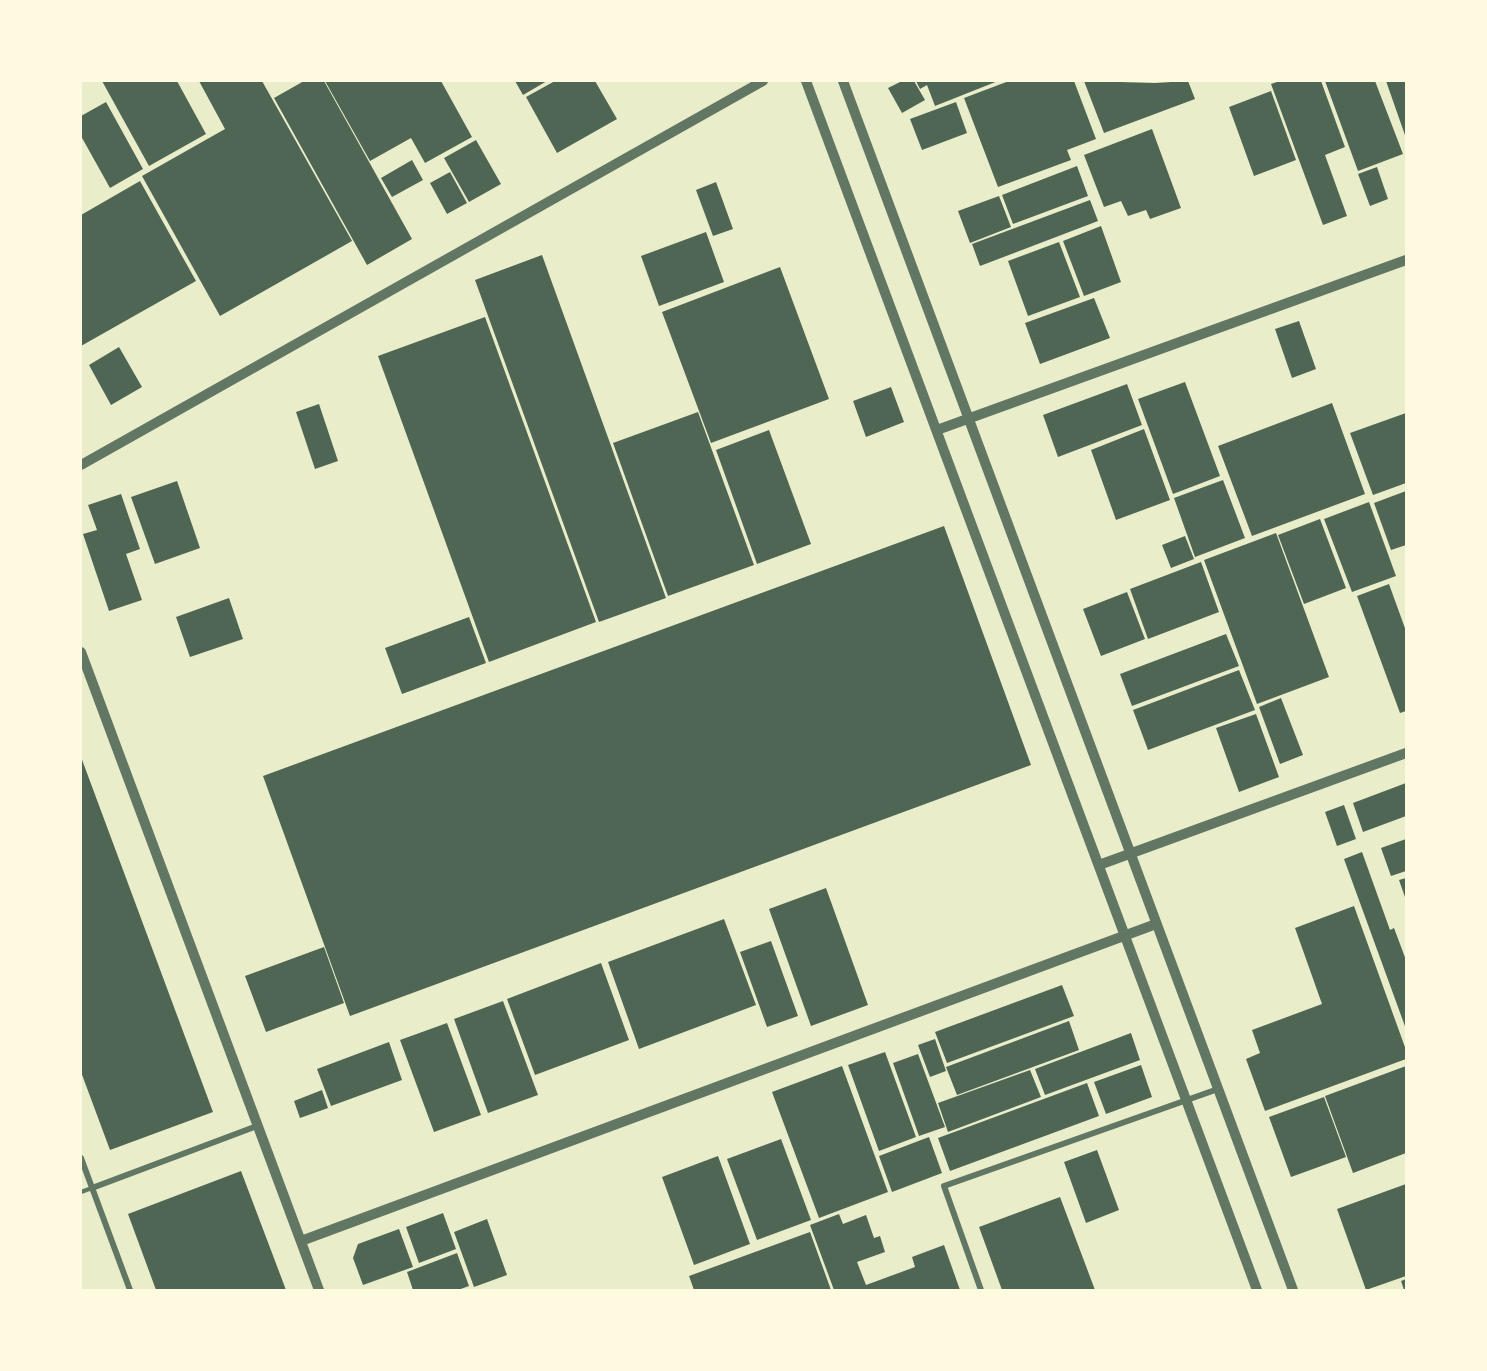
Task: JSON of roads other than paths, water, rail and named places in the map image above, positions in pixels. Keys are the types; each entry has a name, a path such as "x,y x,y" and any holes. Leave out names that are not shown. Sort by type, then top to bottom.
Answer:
{"street":[{"path":"81,465 763,81"},
{"path":"806,81 1257,1290"},
{"path":"843,81 1293,1290"},
{"path":"937,430 1406,260"},
{"path":"81,652 319,1290"},
{"path":"1099,865 1406,753"},
{"path":"301,1241 1156,924"},
{"path":"981,1290 944,1186 1218,1089"},
{"path":"92,1188 256,1126"},
{"path":"81,1158 130,1290"}],"lane":[{"path":"81,1192 92,1188"}]}
